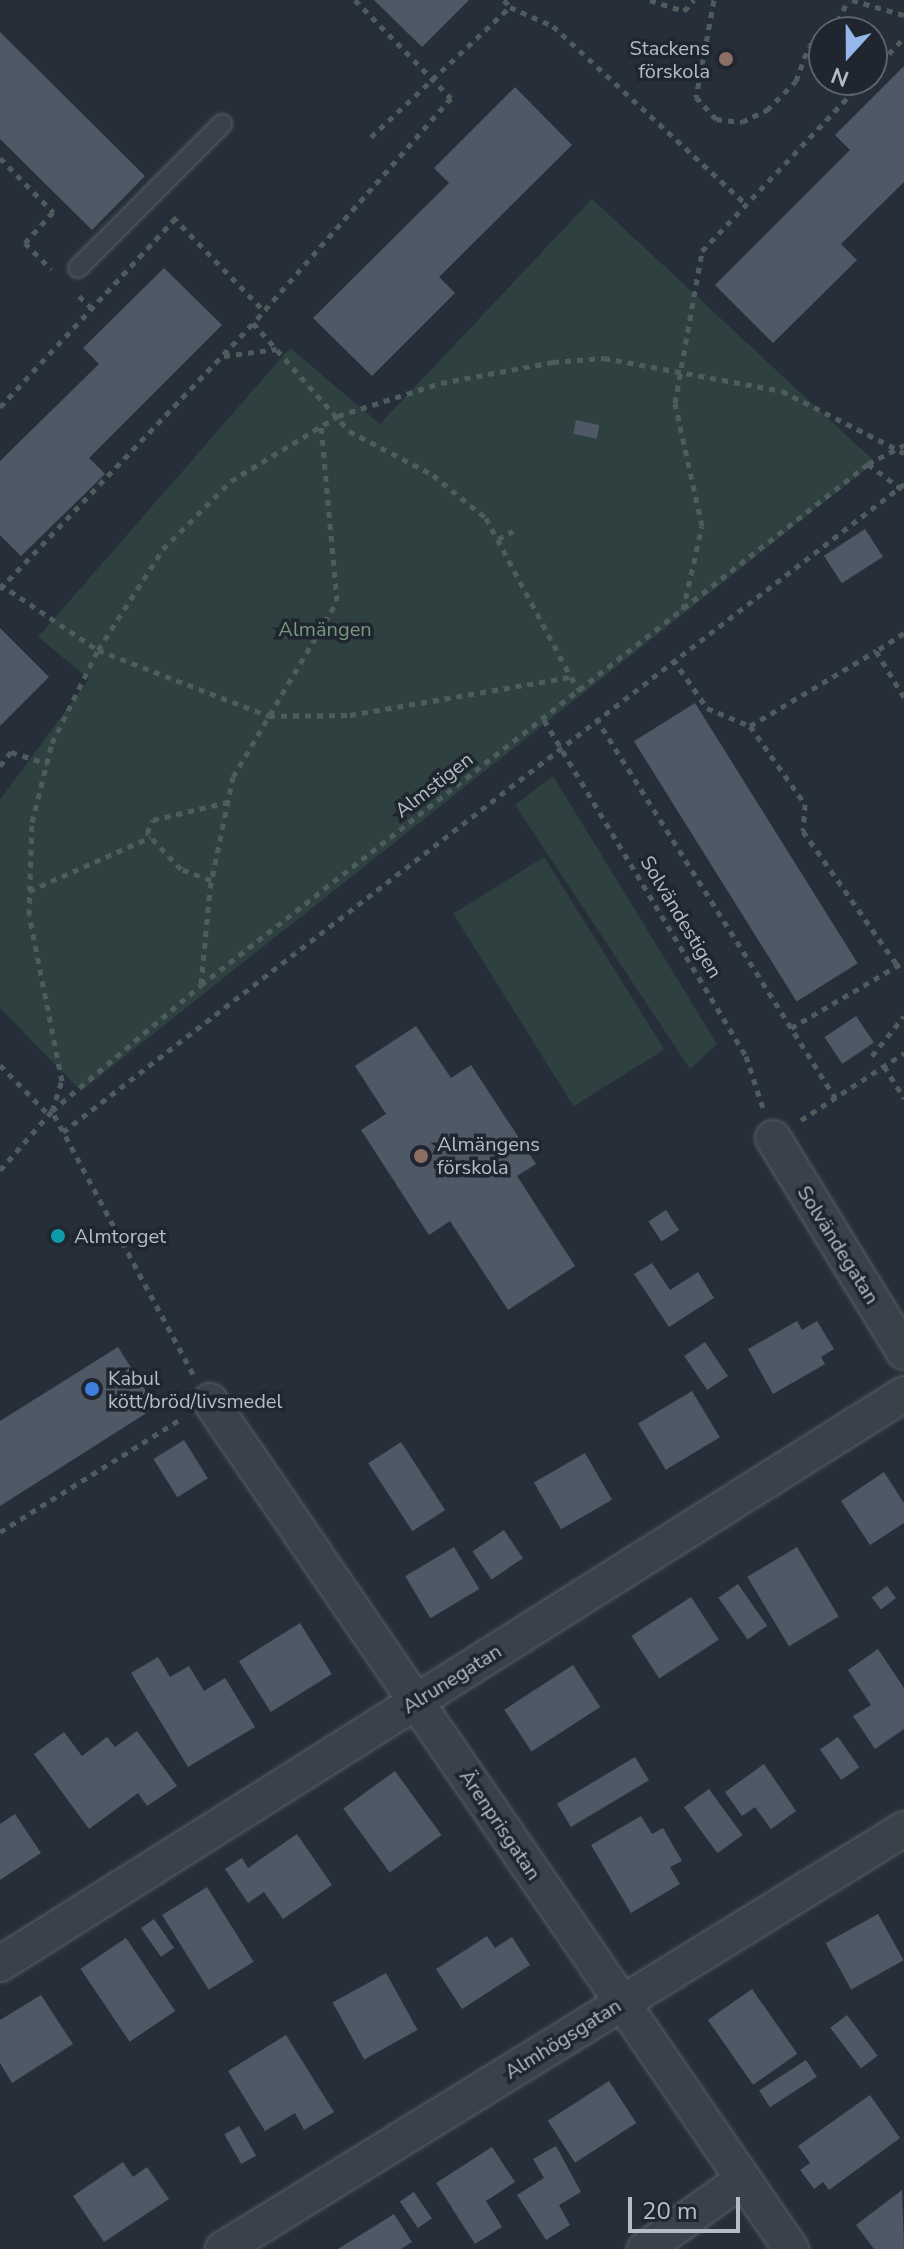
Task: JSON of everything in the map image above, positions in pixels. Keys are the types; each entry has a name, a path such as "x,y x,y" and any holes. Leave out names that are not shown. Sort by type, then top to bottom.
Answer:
{"street":[{"name":"Solvändegatan","path":"773,1138 904,1352"},
{"name":"Alrunegatan","path":"0,1964 904,1394"},
{"name":"Ärenprisgatan","path":"210,1401 791,2249"},
{"name":"Almhögsgatan","path":"223,2249 904,1829"},
{"path":"645,2249 743,2179"}],"lane":[{"path":"78,268 222,124"}],"path":[{"path":"355,0 435,78 451,98 223,356 2,588 98,650 269,716 350,715 571,677"},
{"path":"650,0 684,11 694,0"},
{"path":"714,0 696,97 716,119 742,122 767,110 796,81 808,49"},
{"path":"850,0 904,15"},
{"path":"371,137 435,78 507,2 553,26 746,204"},
{"path":"888,54 904,38"},
{"path":"683,610 702,526 679,433 677,369 702,251 849,96"},
{"path":"0,158 53,212 25,243"},
{"path":"152,195 264,311"},
{"path":"0,407 95,311 175,219"},
{"path":"74,292 95,311"},
{"path":"253,323 349,431 433,475 486,518 580,691"},
{"path":"223,356 277,349"},
{"path":"50,1113 62,1081 41,1001 29,891 32,822 47,764 98,650 163,549 231,481 338,416 441,383 553,362 604,358 677,369 782,391 902,449"},
{"path":"201,985 211,880 233,777 337,601 321,426"},
{"name":"Almstigen","path":"0,1170 50,1113 201,985 868,464 902,449"},
{"path":"63,1132 559,746 902,488 868,464"},
{"path":"498,539 513,531"},
{"path":"750,726 904,633"},
{"path":"876,651 904,697"},
{"path":"673,659 707,708 750,726 805,804 803,831 901,964 791,1028"},
{"path":"596,718 835,1098"},
{"name":"Solvändestigen","path":"544,720 746,1056 773,1138"},
{"path":"0,766 11,752 47,764"},
{"path":"211,880 181,869 151,837 153,820 228,802"},
{"path":"29,891 151,837"},
{"path":"872,1056 904,1016"},
{"path":"773,1138 904,1053"},
{"path":"0,1065 50,1113 63,1132 210,1401 0,1532"},
{"path":"884,1066 904,1098"}],"green space":[{"name":"Almängen","path":"592,199 875,462 81,1091 0,1008 0,800 89,679 38,637 290,348 380,424"},
{"path":"553,776 717,1044 690,1069 515,805"},
{"path":"544,857 664,1050 574,1106 453,914"}],"building":[{"path":"374,0 469,0 422,47"},
{"path":"0,32 145,176 92,230 0,139"},
{"path":"904,66 904,182 841,244 857,260 773,343 715,285 850,150 835,135 874,96 888,96 888,82"},
{"path":"515,87 572,145 439,277 455,293 372,376 313,318 449,183 434,168"},
{"path":"164,268 222,325 89,458 105,474 21,556 0,535 0,461 99,364 83,348"},
{"path":"576,420 599,425 597,439 573,434"},
{"path":"865,529 883,557 842,583 824,556"},
{"path":"0,628 49,677 0,726"},
{"path":"695,703 858,963 797,1002 634,741"},
{"path":"856,1016 874,1043 842,1064 824,1037"},
{"path":"416,1026 451,1078 471,1065 536,1164 517,1176 575,1266 508,1310 450,1221 429,1235 361,1130 386,1114 355,1066"},
{"path":"666,1210 679,1230 661,1242 648,1221"},
{"path":"652,1263 670,1290 698,1272 714,1298 669,1327 634,1274"},
{"path":"797,1321 802,1330 817,1321 834,1349 821,1357 825,1364 773,1394 748,1349"},
{"path":"705,1342 728,1376 707,1390 684,1356"},
{"path":"118,1347 156,1407 0,1506 0,1421"},
{"path":"692,1391 720,1437 666,1470 638,1423"},
{"path":"184,1440 208,1478 177,1497 153,1459"},
{"path":"401,1442 445,1510 412,1531 368,1463"},
{"path":"585,1453 612,1500 561,1529 534,1482"},
{"path":"884,1472 904,1503 904,1523 870,1545 841,1501"},
{"path":"504,1530 523,1558 492,1579 472,1551"},
{"path":"454,1547 479,1589 430,1618 405,1576"},
{"path":"797,1547 839,1616 789,1646 747,1577"},
{"path":"738,1584 767,1626 748,1640 718,1598"},
{"path":"887,1586 896,1598 881,1609 872,1597"},
{"path":"691,1597 719,1640 659,1678 631,1636"},
{"path":"300,1623 332,1674 271,1712 239,1661"},
{"path":"878,1649 904,1688 904,1729 875,1749 853,1716 871,1705 848,1670"},
{"path":"158,1657 170,1677 189,1666 204,1691 225,1678 255,1727 188,1767 131,1673"},
{"path":"573,1665 600,1707 531,1752 504,1710"},
{"path":"137,1731 177,1786 147,1806 138,1793 89,1829 34,1754 64,1732 82,1756 107,1737 115,1747"},
{"path":"838,1737 859,1767 841,1780 820,1750"},
{"path":"635,1757 649,1780 571,1827 557,1804"},
{"path":"764,1764 796,1811 771,1829 755,1807 742,1816 725,1792"},
{"path":"395,1771 441,1835 390,1873 343,1809"},
{"path":"709,1789 743,1835 717,1853 684,1807"},
{"path":"15,1814 41,1853 0,1880 0,1824"},
{"path":"641,1816 652,1834 663,1828 682,1861 670,1867 680,1884 631,1913 591,1845"},
{"path":"297,1834 332,1885 283,1919 264,1892 248,1903 225,1869 242,1858 248,1868"},
{"path":"207,1887 254,1962 209,1990 162,1915"},
{"path":"878,1914 904,1960 851,1989 826,1943"},
{"path":"154,1919 174,1948 161,1957 141,1928"},
{"path":"487,1936 495,1948 512,1937 530,1965 462,2009 436,1969"},
{"path":"126,1938 175,2011 130,2042 80,1969"},
{"path":"386,1973 418,2030 364,2059 333,2003"},
{"path":"752,1989 797,2054 753,2085 708,2020"},
{"path":"41,1995 73,2044 12,2083 0,2063 0,2020"},
{"path":"847,2015 878,2056 861,2068 830,2028"},
{"path":"286,2035 334,2112 304,2130 295,2113 265,2131 228,2071"},
{"path":"806,2060 817,2077 770,2107 759,2090"},
{"path":"609,2081 636,2123 575,2163 548,2121"},
{"path":"870,2095 900,2138 829,2190 823,2182 814,2189 800,2170 810,2163 798,2146"},
{"path":"239,2126 256,2155 241,2164 224,2134"},
{"path":"556,2146 581,2192 559,2205 570,2225 546,2240 517,2195 544,2178 533,2159"},
{"path":"492,2147 515,2182 486,2201 502,2227 475,2244 436,2183"},
{"path":"123,2162 133,2177 147,2167 169,2199 104,2242 73,2196"},
{"path":"902,2190 904,2249 874,2249 856,2225"},
{"path":"414,2192 432,2219 418,2228 400,2202"},
{"path":"394,2214 412,2242 401,2249 338,2249"}],"place":[{"name":"Stackens förskola","path":"726,59"},
{"name":"Almängens förskola","path":"421,1156"},
{"name":"Almtorget","path":"58,1236"},
{"name":"Kabul kött/bröd/livsmedel","path":"92,1389"}]}
